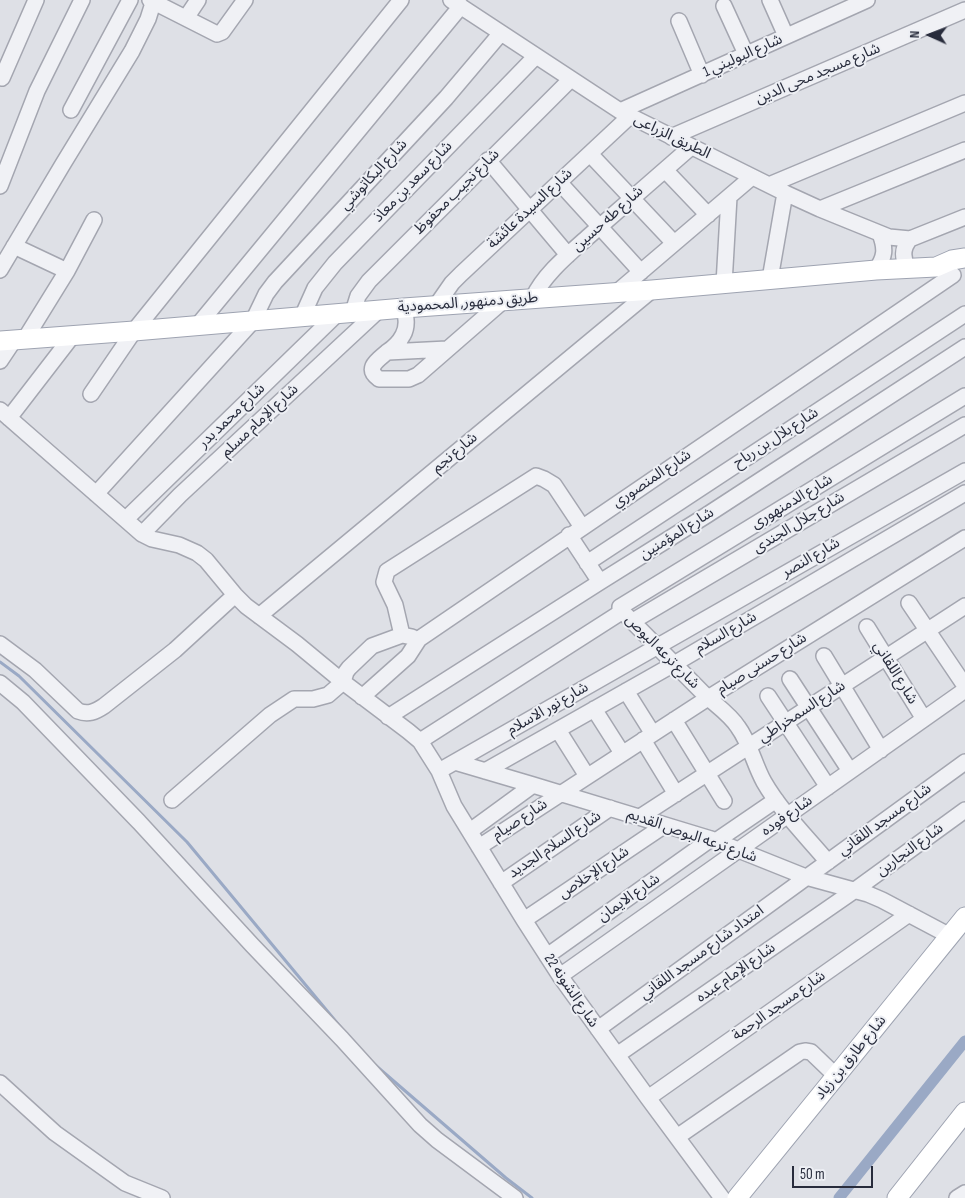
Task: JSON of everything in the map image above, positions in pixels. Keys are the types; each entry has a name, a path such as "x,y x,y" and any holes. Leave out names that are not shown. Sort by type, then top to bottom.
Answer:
{"main road":[{"name":"طريق دمنهور, المحمودية","path":"13,340 503,300 616,293 876,270 908,268 953,273 952,260 965,258"},
{"name":"شارع طارق بن زياد","path":"737,1198 965,917"},
{"path":"896,1198 965,1112"},
{"path":"913,1198 965,1131"}],"street":[{"path":"2,78 36,0"},
{"path":"0,186 6,157 82,0"},
{"path":"71,110 130,0"},
{"path":"0,270 132,51 148,19 153,0 217,34 222,32 244,0"},
{"path":"186,18 198,0"},
{"path":"91,394 134,331 401,0"},
{"path":"770,0 786,36"},
{"name":"شارع البوليني 1","path":"625,114 702,74 867,0"},
{"path":"198,325 456,3"},
{"name":"الطريق الزراعى","path":"456,3 625,114 820,209 880,234 910,239"},
{"path":"724,6 746,54"},
{"name":"شارع مسجد محى الدين","path":"671,137 965,10"},
{"path":"679,21 702,74"},
{"name":"شارع البكاتوشي","path":"96,494 254,320 274,282 446,98 502,33"},
{"name":"شارع سعد بن معاذ","path":"302,316 315,288 335,263 536,56"},
{"name":"شارع نجيب محفوظ","path":"345,313 368,281 571,79"},
{"path":"769,185 965,103"},
{"name":"شارع السيدة عائشة","path":"436,306 461,274 590,154 625,114"},
{"name":"شارع طه حسين","path":"533,298 542,282 568,255 691,147"},
{"path":"820,209 965,150"},
{"path":"590,154 674,243"},
{"path":"488,160 568,255"},
{"path":"665,170 708,215"},
{"path":"616,293 752,177"},
{"path":"559,182 641,272"},
{"path":"770,279 785,193"},
{"path":"724,284 729,197"},
{"path":"908,268 903,256 906,244 910,239 965,217"},
{"path":"0,361 13,340 68,271 94,220"},
{"path":"876,270 884,253 884,243 880,234"},
{"path":"14,246 68,271"},
{"name":"شارع المنصوري","path":"362,697 408,656 419,639 953,273"},
{"name":"شارع نجم","path":"259,616 652,290"},
{"path":"404,308 406,324 402,337 374,364 373,371 379,379 408,379 418,375 503,300"},
{"name":"شارع الإمام مسلم","path":"142,534 180,495 379,310"},
{"name":"شارع محمد بدر","path":"126,519 345,313"},
{"name":"شارع بلال بن رباح","path":"587,562 965,314"},
{"path":"73,335 4,414 142,534"},
{"name":"شارع المؤمنين","path":"388,717 707,515 965,347"},
{"path":"388,352 447,349"},
{"name":"شارع الدمنهورى","path":"420,741 625,614 621,606 965,396"},
{"name":"شارع جلال الجندى","path":"625,614 965,425"},
{"name":"شارع النصر","path":"657,646 965,470"},
{"path":"402,635 395,605 384,582 387,571 536,476 554,485 587,562 600,582"},
{"name":"شارع السلام","path":"485,771 674,664 965,493"},
{"name":"شارع الشونه 22","path":"142,534 152,539 179,545 197,553 206,560 235,594 259,616 420,741 439,771 452,802 560,976 722,1198"},
{"name":"شارع حسنى صيام","path":"560,793 708,698 965,538"},
{"path":"0,644 35,670 78,711 84,713 96,712 175,650 235,594"},
{"path":"909,603 965,686"},
{"name":"شارع السمخراطي","path":"640,817 965,606"},
{"name":"شارع ترعه البوص","path":"625,614 739,727 760,774 776,800 828,862"},
{"name":"شارع اللقاني","path":"867,627 924,719"},
{"path":"172,800 270,715 294,699 313,700 328,695 342,682 349,668 372,646 402,635 419,639"},
{"name":"شارع نور الاسلام","path":"439,771 657,646"},
{"path":"824,656 881,750"},
{"path":"790,679 850,771"},
{"path":"0,683 23,702 139,822 420,1125 437,1140 515,1198"},
{"name":"شارع فوده","path":"560,976 965,690"},
{"path":"626,691 676,794"},
{"path":"768,696 828,787"},
{"path":"594,710 622,753"},
{"path":"674,720 724,801"},
{"path":"558,730 587,776"},
{"name":"شارع ترعه البوص القديم","path":"455,762 713,840 806,877 855,890 882,900 950,936"},
{"name":"شارع مسجد اللقاني","path":"806,877 965,762"},
{"path":"470,831 533,785"},
{"name":"شارع صيام","path":"479,846 560,793"},
{"name":"شارع فوده","path":"713,840 776,800"},
{"name":"شارع السلام الجديد","path":"501,882 610,808"},
{"name":"شارع النجارين","path":"855,890 965,810"},
{"name":"شارع الإخلاص","path":"524,920 665,825"},
{"name":"شارع الايمان","path":"547,956 713,840"},
{"name":"امتداد شارع مسجد اللقاني","path":"598,1029 806,877"},
{"name":"شارع الإمام عبده","path":"617,1056 855,890"},
{"name":"شارع مسجد الرحمة","path":"648,1098 910,914"},
{"path":"677,1137 800,1052 810,1052 836,1076"},
{"path":"0,1083 55,1133 125,1183 162,1198"},
{"path":"958,1198 965,1193"}],"waterway":[{"path":"0,662 19,676 187,842 343,1030"},
{"path":"839,1198 965,1041"},
{"path":"374,1064 506,1178 532,1198"}]}
